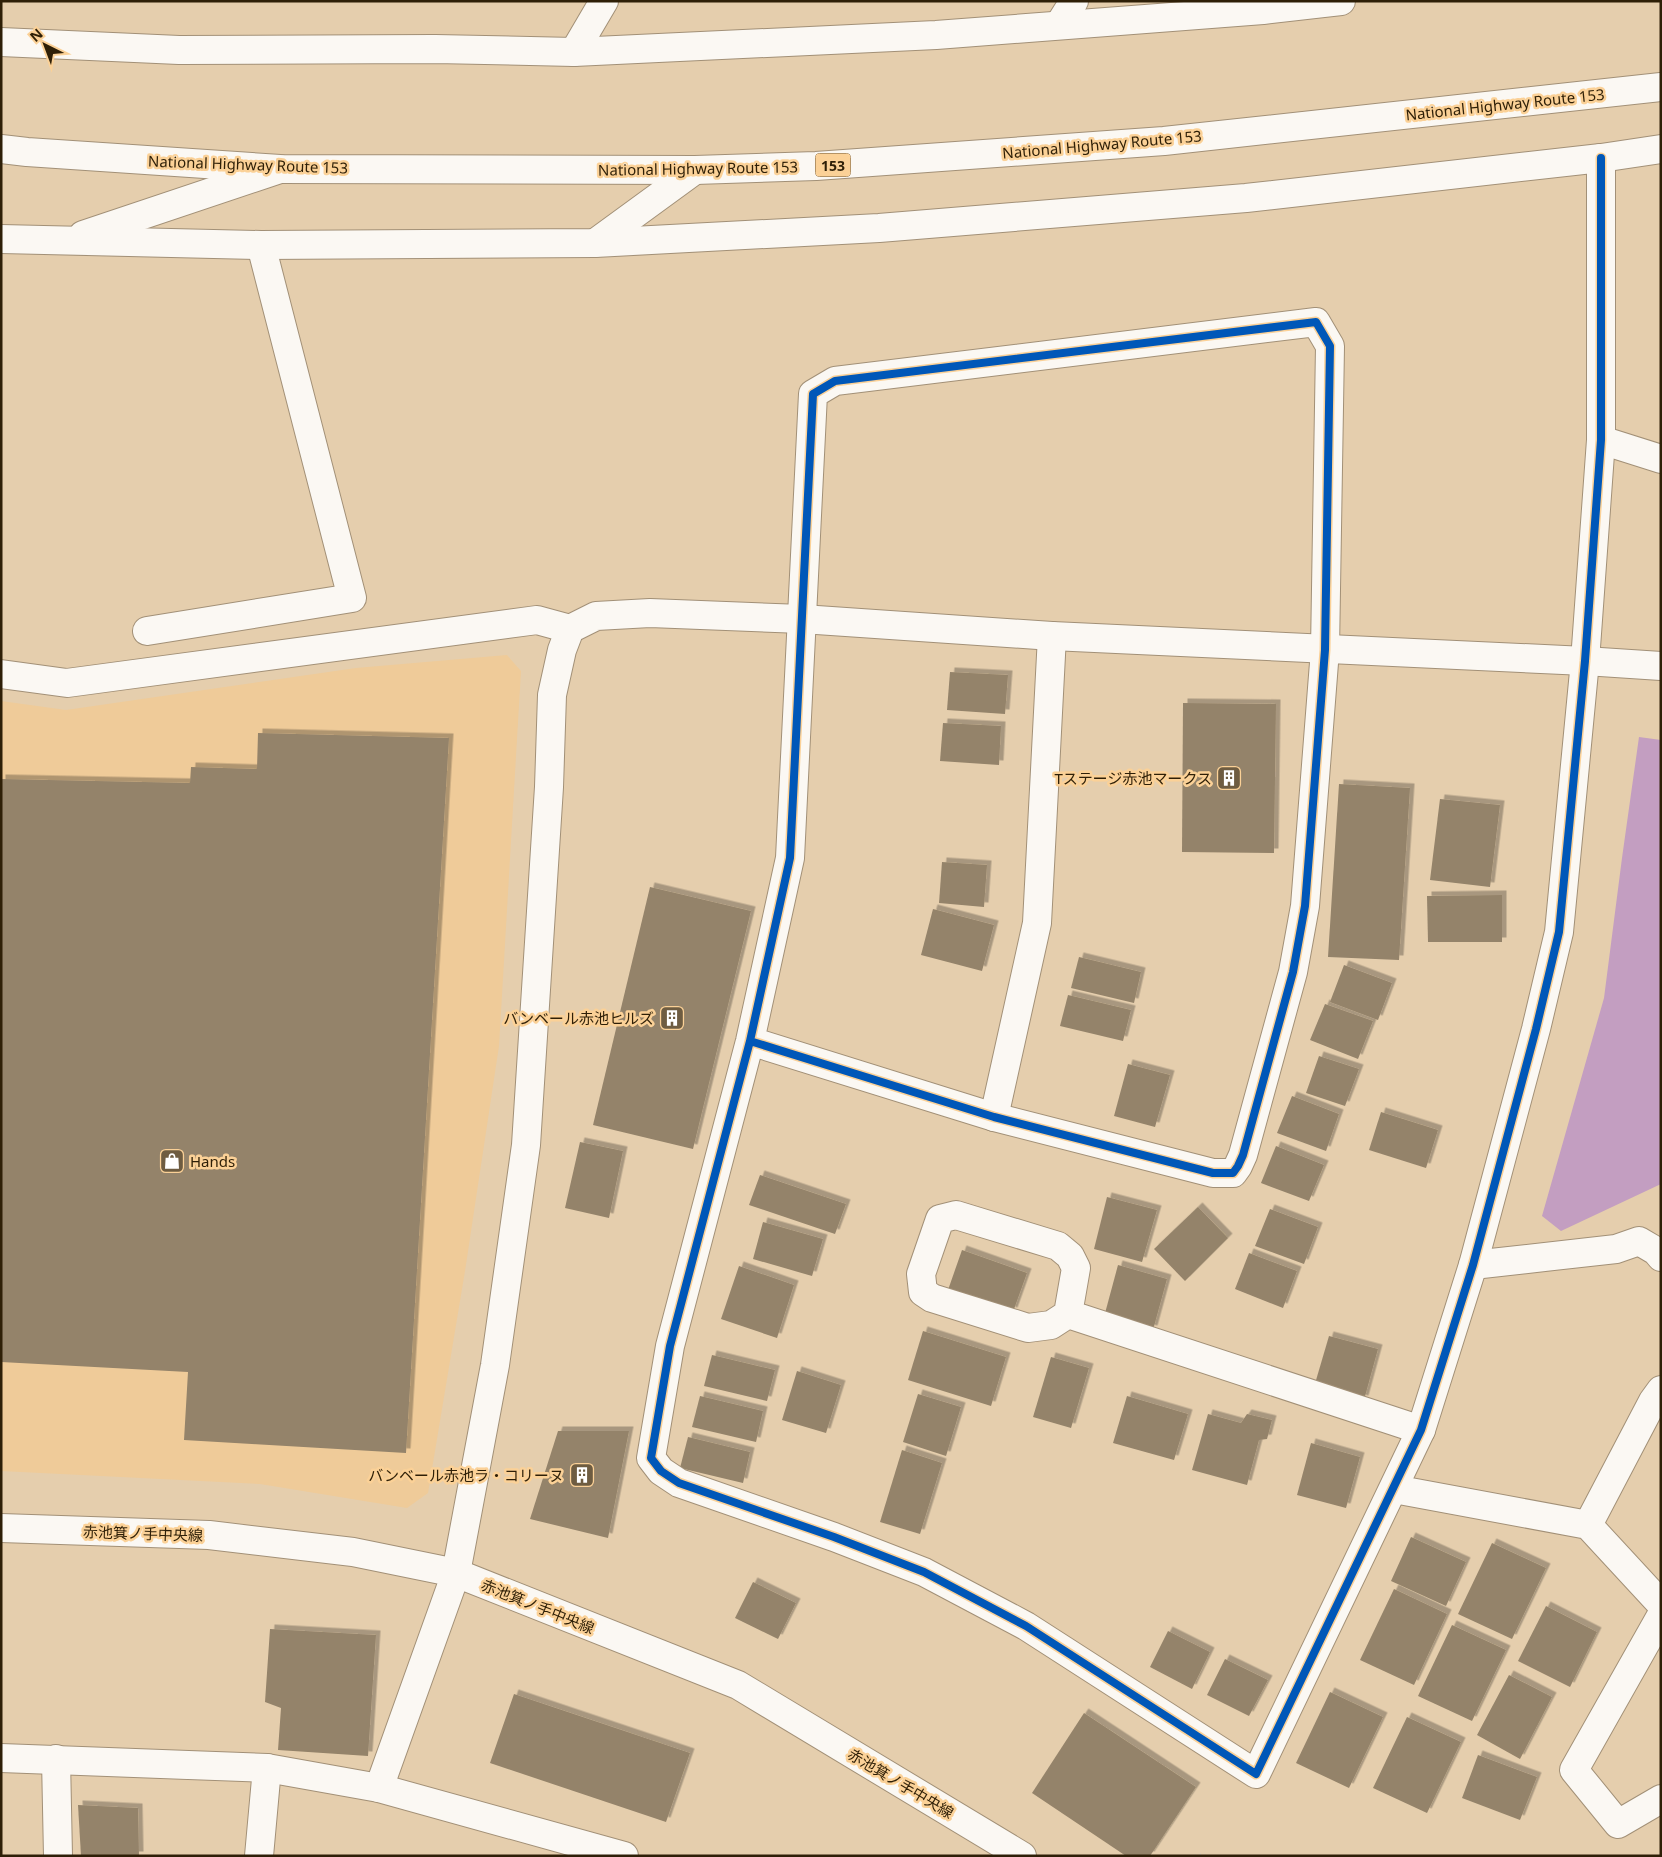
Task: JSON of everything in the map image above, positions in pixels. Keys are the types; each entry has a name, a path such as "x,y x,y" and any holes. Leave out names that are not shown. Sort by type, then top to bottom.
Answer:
{"main road":[{"path":"574,52 604,1"},
{"path":"1059,25 1074,1"},
{"path":"1,42 179,50 435,49 574,52 936,35 1262,10 1341,1"},
{"name":"National Highway Route 153","path":"1,149 280,169 695,170 816,166 1164,141 1661,87"},
{"path":"1,239 261,245 595,243 879,228 1246,198 1601,158 1661,149"},
{"path":"750,1041 994,1117 1213,1173 1233,1173 1243,1155 1293,972 1305,906 1325,650 1330,346 1316,322 835,381 813,394 790,858 750,1041 670,1346 651,1458 661,1471 678,1483 834,1537 924,1572 1026,1626 1256,1774 1421,1430 1473,1265 1536,1029 1559,932 1585,661 1601,440 1601,158"},
{"path":"64,241 280,169"},
{"path":"595,243 695,170"},
{"path":"147,630 352,598 261,245"},
{"path":"1601,440 1661,459"},
{"path":"1,674 67,683 537,620 570,629 596,616 650,613 802,620 1052,636 1661,666"},
{"path":"379,1788 456,1573 495,1365 526,1144 549,787 552,695 562,650 570,629"},
{"path":"994,1117 1037,923 1052,636"},
{"path":"1068,1314 1076,1268 1070,1256 1058,1246 956,1216 940,1219 922,1274 923,1292 932,1298 1028,1328 1050,1325 1068,1314 1421,1430"},
{"path":"1473,1265 1616,1248 1639,1241 1656,1251 1661,1257"},
{"path":"1588,1525 1653,1401 1661,1390"},
{"path":"1394,1489 1588,1525 1661,1604"},
{"name":"赤池箕ノ手中央線","path":"1,1528 209,1534 353,1552 456,1573 738,1685 1022,1856"},
{"path":"1661,1616 1574,1770 1618,1824 1661,1798"},
{"path":"1,1758 267,1768 379,1788 624,1856"},
{"path":"56,1759 58,1856"},
{"path":"259,1856 267,1768"}],"path":[{"path":"1195,1856 1205,1854"}],"shaded area":[{"path":"507,655 521,671 499,1046 465,1271 428,1493 407,1508 260,1484 1,1471 1,701 66,710 356,668"},
{"path":"1639,737 1661,740 1661,1184 1561,1231 1542,1216 1604,998"}],"building":[{"path":"950,672 1008,675 1005,714 947,710"},
{"name":"Tステージ赤池マークス","path":"1183,703 1276,704 1274,853 1182,852"},
{"path":"943,723 1001,726 999,765 940,761"},
{"path":"258,733 449,738 406,1453 184,1440 188,1372 1,1362 1,779 190,783 191,767 257,769"},
{"path":"1339,784 1410,788 1399,960 1328,957"},
{"path":"1440,799 1500,805 1490,887 1430,880"},
{"path":"942,862 987,865 984,907 939,903"},
{"name":"バンベール赤池ヒルズ","path":"650,887 751,911 693,1149 593,1125"},
{"path":"1502,895 1502,942 1428,942 1427,896"},
{"path":"933,909 994,925 982,971 921,955"},
{"path":"1079,957 1141,972 1134,1003 1071,988"},
{"path":"1344,965 1392,983 1378,1020 1330,1002"},
{"path":"1068,995 1131,1010 1123,1041 1060,1026"},
{"path":"1325,1004 1373,1021 1358,1059 1310,1040"},
{"path":"1319,1056 1359,1069 1345,1106 1306,1093"},
{"path":"1128,1064 1170,1075 1155,1127 1114,1116"},
{"path":"1292,1096 1339,1114 1326,1151 1277,1133"},
{"path":"1381,1112 1438,1130 1426,1168 1369,1150"},
{"path":"580,1142 623,1151 609,1218 565,1208"},
{"path":"1276,1146 1324,1165 1309,1201 1261,1183"},
{"path":"760,1175 846,1204 835,1234 749,1205"},
{"path":"1107,1197 1157,1210 1142,1262 1094,1249"},
{"path":"1198,1207 1228,1238 1185,1281 1154,1249"},
{"path":"1270,1209 1318,1227 1304,1264 1255,1246"},
{"path":"763,1222 823,1239 812,1276 753,1259"},
{"path":"962,1250 1027,1273 1013,1312 948,1290"},
{"path":"1249,1253 1297,1271 1283,1308 1235,1289"},
{"path":"1118,1265 1167,1279 1153,1330 1104,1317"},
{"path":"739,1266 794,1285 777,1338 721,1319"},
{"path":"923,1331 1006,1357 991,1406 908,1380"},
{"path":"1329,1336 1378,1349 1364,1400 1314,1387"},
{"path":"712,1355 775,1370 767,1401 704,1386"},
{"path":"1051,1357 1089,1368 1071,1428 1033,1417"},
{"path":"797,1371 841,1385 826,1433 782,1420"},
{"path":"918,1394 961,1407 946,1456 903,1442"},
{"path":"700,1396 763,1411 756,1442 692,1427"},
{"path":"1127,1396 1188,1414 1174,1460 1113,1443"},
{"path":"1208,1414 1241,1423 1247,1414 1272,1420 1267,1439 1259,1440 1247,1485 1192,1470"},
{"name":"バンベール赤池ラ・コリーヌ","path":"558,1431 629,1431 608,1538 530,1519"},
{"path":"688,1437 750,1452 743,1483 680,1468"},
{"path":"1311,1443 1360,1457 1346,1508 1297,1495"},
{"path":"902,1450 942,1463 920,1534 880,1522"},
{"path":"1411,1537 1466,1562 1446,1606 1391,1581"},
{"path":"1492,1543 1546,1568 1512,1639 1458,1614"},
{"path":"753,1582 796,1603 778,1639 735,1618"},
{"path":"1394,1589 1447,1614 1414,1685 1360,1660"},
{"path":"1546,1606 1597,1632 1570,1687 1518,1661"},
{"path":"1452,1625 1506,1650 1472,1721 1418,1696"},
{"path":"270,1629 376,1635 368,1756 278,1750 281,1708 265,1702"},
{"path":"1168,1631 1210,1652 1192,1689 1150,1667"},
{"path":"1225,1659 1268,1680 1249,1716 1207,1695"},
{"path":"1509,1675 1552,1697 1520,1759 1477,1735"},
{"path":"1330,1692 1383,1717 1349,1788 1296,1763"},
{"path":"514,1694 690,1753 666,1822 490,1763"},
{"path":"1084,1713 1196,1787 1150,1856 1126,1856 1032,1793"},
{"path":"1407,1717 1461,1742 1427,1813 1373,1788"},
{"path":"1478,1755 1537,1777 1520,1820 1462,1798"},
{"path":"78,1805 138,1808 139,1856 81,1856"}],"cycle path":[{"path":"750,1041 994,1117 1213,1173 1233,1173 1243,1155 1293,972 1305,906 1325,650 1330,346 1316,322 835,381 813,394 790,858 750,1041 670,1346 651,1458 661,1471 679,1483 834,1537 924,1572 1026,1626 1256,1774 1421,1430 1473,1265 1536,1029 1559,932 1585,661 1601,440 1601,158"}],"place":[{"name":"Tステージ赤池マークス","path":"1229,778"},
{"name":"バンベール赤池ヒルズ","path":"672,1018"},
{"name":"Hands","path":"172,1161"},
{"name":"バンベール赤池ラ・コリーヌ","path":"582,1475"}]}
